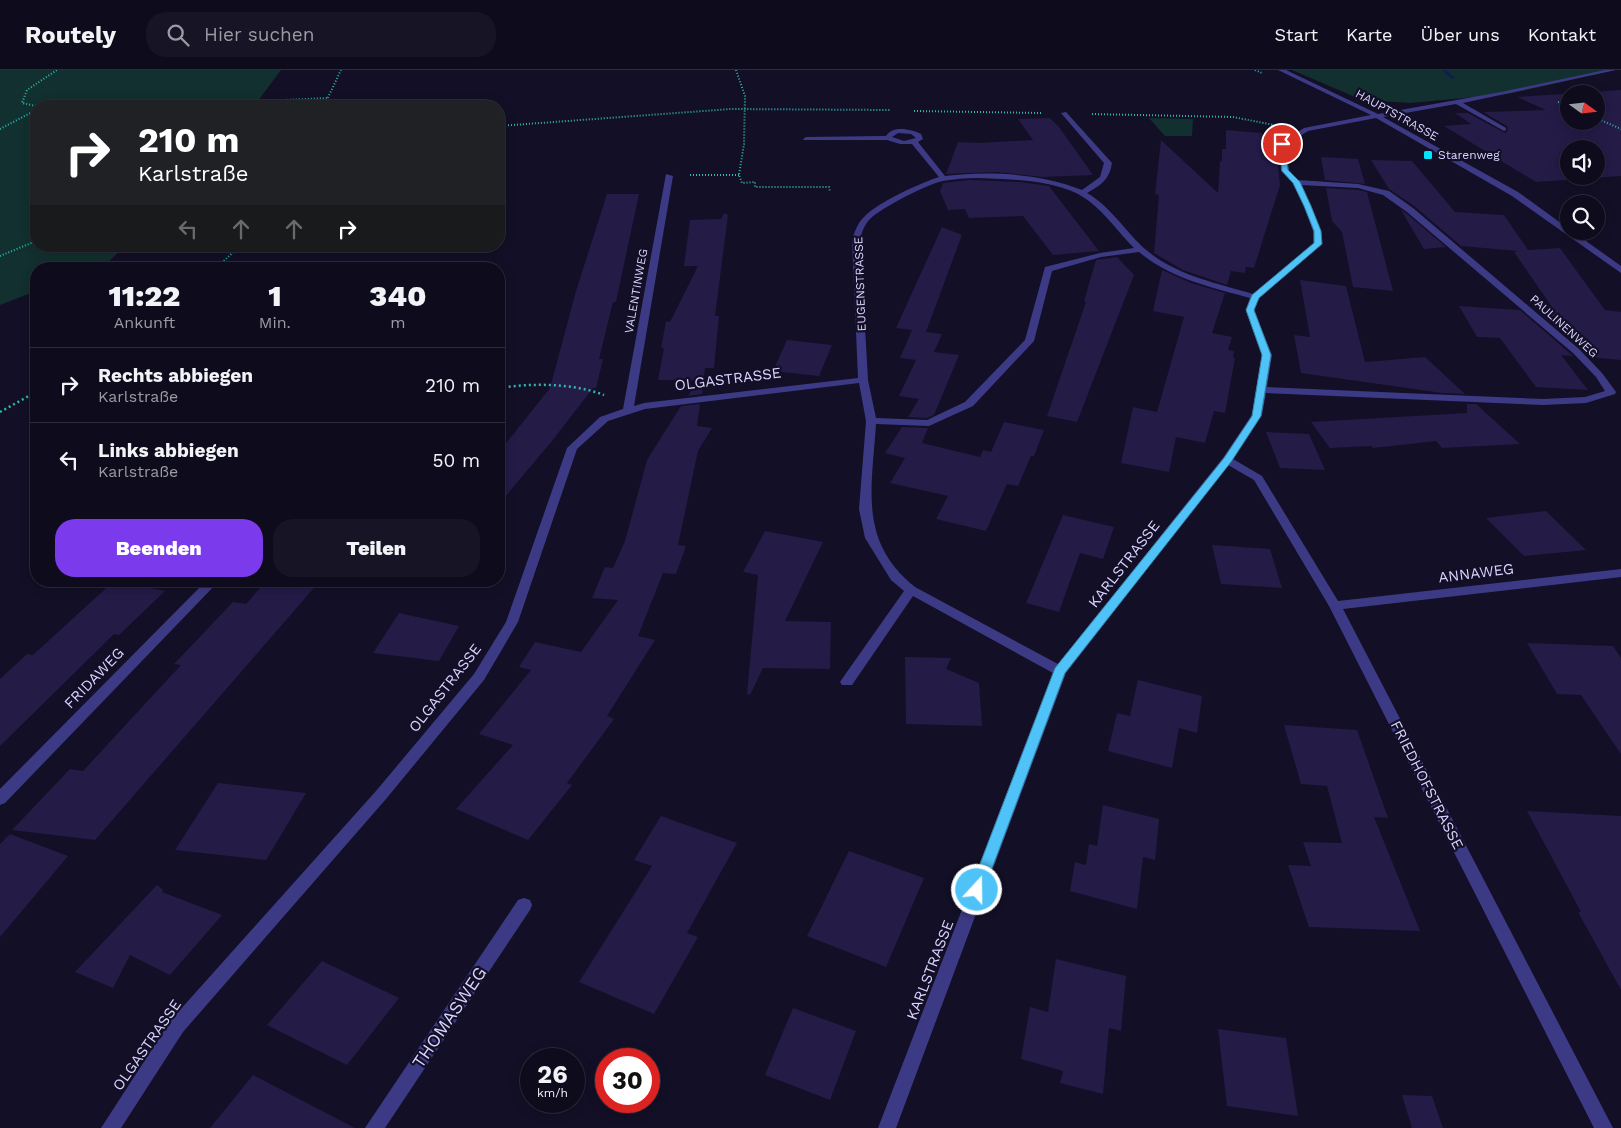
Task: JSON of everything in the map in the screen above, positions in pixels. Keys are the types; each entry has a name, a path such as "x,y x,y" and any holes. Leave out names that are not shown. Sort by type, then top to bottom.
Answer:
{"street":[{"name":"HAUPTSTRASSE","path":"1281,70 1376,115 1515,194 1621,270"},
{"path":"1255,297 1318,244 1317,231 1296,182 1285,171 1282,144 1306,129 1613,73"},
{"path":"1457,102 1504,129"},
{"path":"1064,113 1108,163 1108,172 1099,183 1081,194"},
{"path":"806,139 888,138 899,142 914,142 921,136 912,132 893,132 888,138"},
{"path":"914,142 944,178"},
{"name":"VALENTINWEG","path":"628,411 669,176"},
{"name":"EUGENSTRASSE","path":"1060,671 911,590 895,577 871,538 864,509 871,421 863,380 856,240 859,226 871,214 908,193 944,178 1007,177 1034,181 1089,198 1141,249 1161,265 1195,279 1255,297"},
{"name":"PAULINENWEG","path":"1261,390 1544,402 1586,400 1612,392 1576,351 1410,210 1386,193 1358,186 1296,182"},
{"path":"871,421 929,423 970,404 1029,342 1048,269 1100,255 1141,249"},
{"name":"KARLSTRASSE","path":"888,1128 1060,671 1227,460 1257,416 1267,355 1250,310 1255,297"},
{"name":"OLGASTRASSE","path":"110,1128 177,1026 381,796 478,677 512,622 572,448 604,420 644,406 863,380"},
{"name":"FRIEDHOFSTRASSE","path":"1227,460 1258,478 1334,606 1604,1128"},
{"name":"ANNAWEG","path":"1334,606 1621,572"},
{"name":"FRIDAWEG","path":"0,799 130,663 207,587"},
{"path":"847,682 911,590"},
{"name":"THOMASWEG","path":"374,1128 524,905"}],"path":[{"path":"30,105 22,103 27,90 57,70"},
{"path":"293,100 327,98 341,70"},
{"path":"736,70 745,96 744,144 739,174 742,183 755,182 756,187 829,187 830,192"},
{"path":"505,126 744,108 890,110"},
{"path":"909,111 1233,117 1253,119 1302,132"},
{"path":"0,128 30,113"},
{"path":"1605,122 1621,129"},
{"path":"704,175 739,174"},
{"path":"0,256 30,244"},
{"path":"223,262 233,252"},
{"path":"505,388 562,387 596,390 603,395"},
{"path":"0,412 30,395"}],"green space":[{"path":"0,70 281,70 258,100 30,100 30,252 119,252 108,262 30,262 30,293 0,305"},
{"path":"1292,70 1615,70 1508,94 1410,103 1362,100"},
{"path":"1149,118 1193,119 1192,136 1165,136"}],"building":[{"path":"1621,90 1621,176 1605,177 1605,140 1560,140 1560,180 1536,182 1444,126 1471,124 1455,113 1468,113 1505,133 1508,130 1507,126 1483,112 1546,110 1517,97 1560,94 1560,130 1605,130 1605,91"},
{"path":"1050,118 1059,127 1093,175 1042,177 997,172 946,174 958,142 981,143 1033,140 1018,119"},
{"path":"1226,130 1262,133 1264,155 1277,156 1280,185 1254,268 1246,267 1245,273 1231,271 1227,285 1183,270 1154,253 1159,195 1155,194 1161,140 1218,193 1222,149 1226,149"},
{"path":"1321,157 1358,159 1365,184 1325,180"},
{"path":"1371,160 1412,161 1455,212 1504,215 1528,250 1560,248 1605,310 1621,312 1621,360 1590,357 1538,311 1556,313 1514,252 1518,251 1461,246 1414,206 1389,189"},
{"path":"969,180 1020,182 1049,186 1099,251 1053,255 1023,216 969,218 965,209 948,210 940,191 943,183"},
{"path":"1326,188 1367,192 1393,291 1353,287 1342,232 1332,221"},
{"path":"607,194 639,194 616,302 613,302 599,359 603,359 596,388 593,388 505,497 505,444 550,388 576,291"},
{"path":"1401,210 1406,213 1446,247 1424,249"},
{"path":"724,213 728,215 715,316 719,316 714,368 705,368 702,394 688,396 698,380 658,380 664,348 661,348 666,321 670,322 698,266 684,266 690,220 721,219"},
{"path":"942,227 962,235 926,332 942,334 934,352 959,355 934,415 927,418 908,417 919,399 899,396 916,360 900,358 912,330 896,328"},
{"path":"1117,257 1134,275 1077,422 1047,416 1086,302 1084,301 1096,260"},
{"path":"1162,270 1191,283 1225,293 1212,333 1232,337 1228,350 1234,351 1233,358 1235,358 1225,413 1214,411 1205,443 1176,437 1169,472 1121,463 1133,407 1157,412 1184,317 1153,311"},
{"path":"1300,280 1346,286 1365,362 1425,357 1465,394 1442,393 1301,373 1294,335 1310,337"},
{"path":"1459,306 1520,310 1573,356 1561,355 1588,390 1536,387 1500,338 1477,337"},
{"path":"787,340 832,345 819,376 773,371"},
{"path":"700,404 697,426 712,428 698,451 678,545 686,546 676,574 663,573 638,636 655,640 607,716 614,719 567,783 572,785 528,840 456,809 513,745 479,734 531,670 519,667 535,642 581,652 618,600 592,598 605,567 613,568 625,541 647,460 681,406"},
{"path":"1467,404 1476,404 1520,444 1442,448 1436,441 1373,448 1371,446 1330,448 1311,422 1467,413"},
{"path":"1004,422 1044,430 1034,456 1031,456 1018,486 1007,484 986,531 936,519 948,496 890,483 905,458 885,453 902,427 928,428 922,443 980,457 983,450 991,452"},
{"path":"1266,432 1309,434 1325,470 1280,468"},
{"path":"1546,511 1586,550 1524,556 1486,518"},
{"path":"1063,515 1114,527 1103,559 1080,553 1059,612 1026,603"},
{"path":"765,531 823,542 785,621 831,622 830,669 763,668 750,695 747,694 758,575 743,572"},
{"path":"1212,545 1270,549 1282,588 1221,584"},
{"path":"107,587 145,587 165,591 119,635 114,634 0,746 0,679 27,654 33,655"},
{"path":"261,587 315,587 95,840 12,830 70,769 83,771 181,665 174,664 233,602 246,604"},
{"path":"399,613 459,626 439,661 373,653"},
{"path":"1527,643 1613,646 1621,658 1621,754 1581,695 1557,694"},
{"path":"905,657 951,658 946,669 979,683 982,726 906,724"},
{"path":"1138,680 1202,696 1197,733 1179,728 1172,768 1108,751 1117,713 1130,716"},
{"path":"1284,725 1357,730 1388,818 1374,817 1420,931 1309,927 1288,865 1311,866 1303,842 1342,843 1327,786 1301,784"},
{"path":"218,783 306,793 266,860 175,850"},
{"path":"1103,805 1159,819 1155,860 1143,857 1137,909 1070,891 1075,862 1086,865 1089,844 1097,846"},
{"path":"1527,811 1621,816 1621,990 1578,912 1581,912"},
{"path":"661,816 737,843 687,933 698,937 654,1014 579,982 652,866 634,860"},
{"path":"10,834 68,856 0,937 0,844"},
{"path":"849,851 924,878 886,967 807,936"},
{"path":"157,885 163,890 162,892 222,915 170,975 130,955 113,988 75,972"},
{"path":"1056,959 1126,976 1121,1031 1109,1028 1103,1094 1060,1083 1063,1071 1021,1059 1030,1007 1048,1012"},
{"path":"322,961 399,998 347,1065 267,1025"},
{"path":"793,1008 856,1031 830,1100 765,1075"},
{"path":"1218,1029 1286,1038 1298,1116 1227,1106"},
{"path":"253,1075 355,1128 210,1128"},
{"path":"1402,1095 1432,1096 1443,1128 1412,1128"}],"waterway":[{"path":"1444,70 1453,78"}],"place":[{"name":"Starenweg","path":"1428,155"}],"route":[{"path":"977,890 1060,671 1227,460 1257,416 1267,355 1250,310 1255,297 1318,244 1317,231 1308,206 1296,182 1285,171 1282,144"}]}
